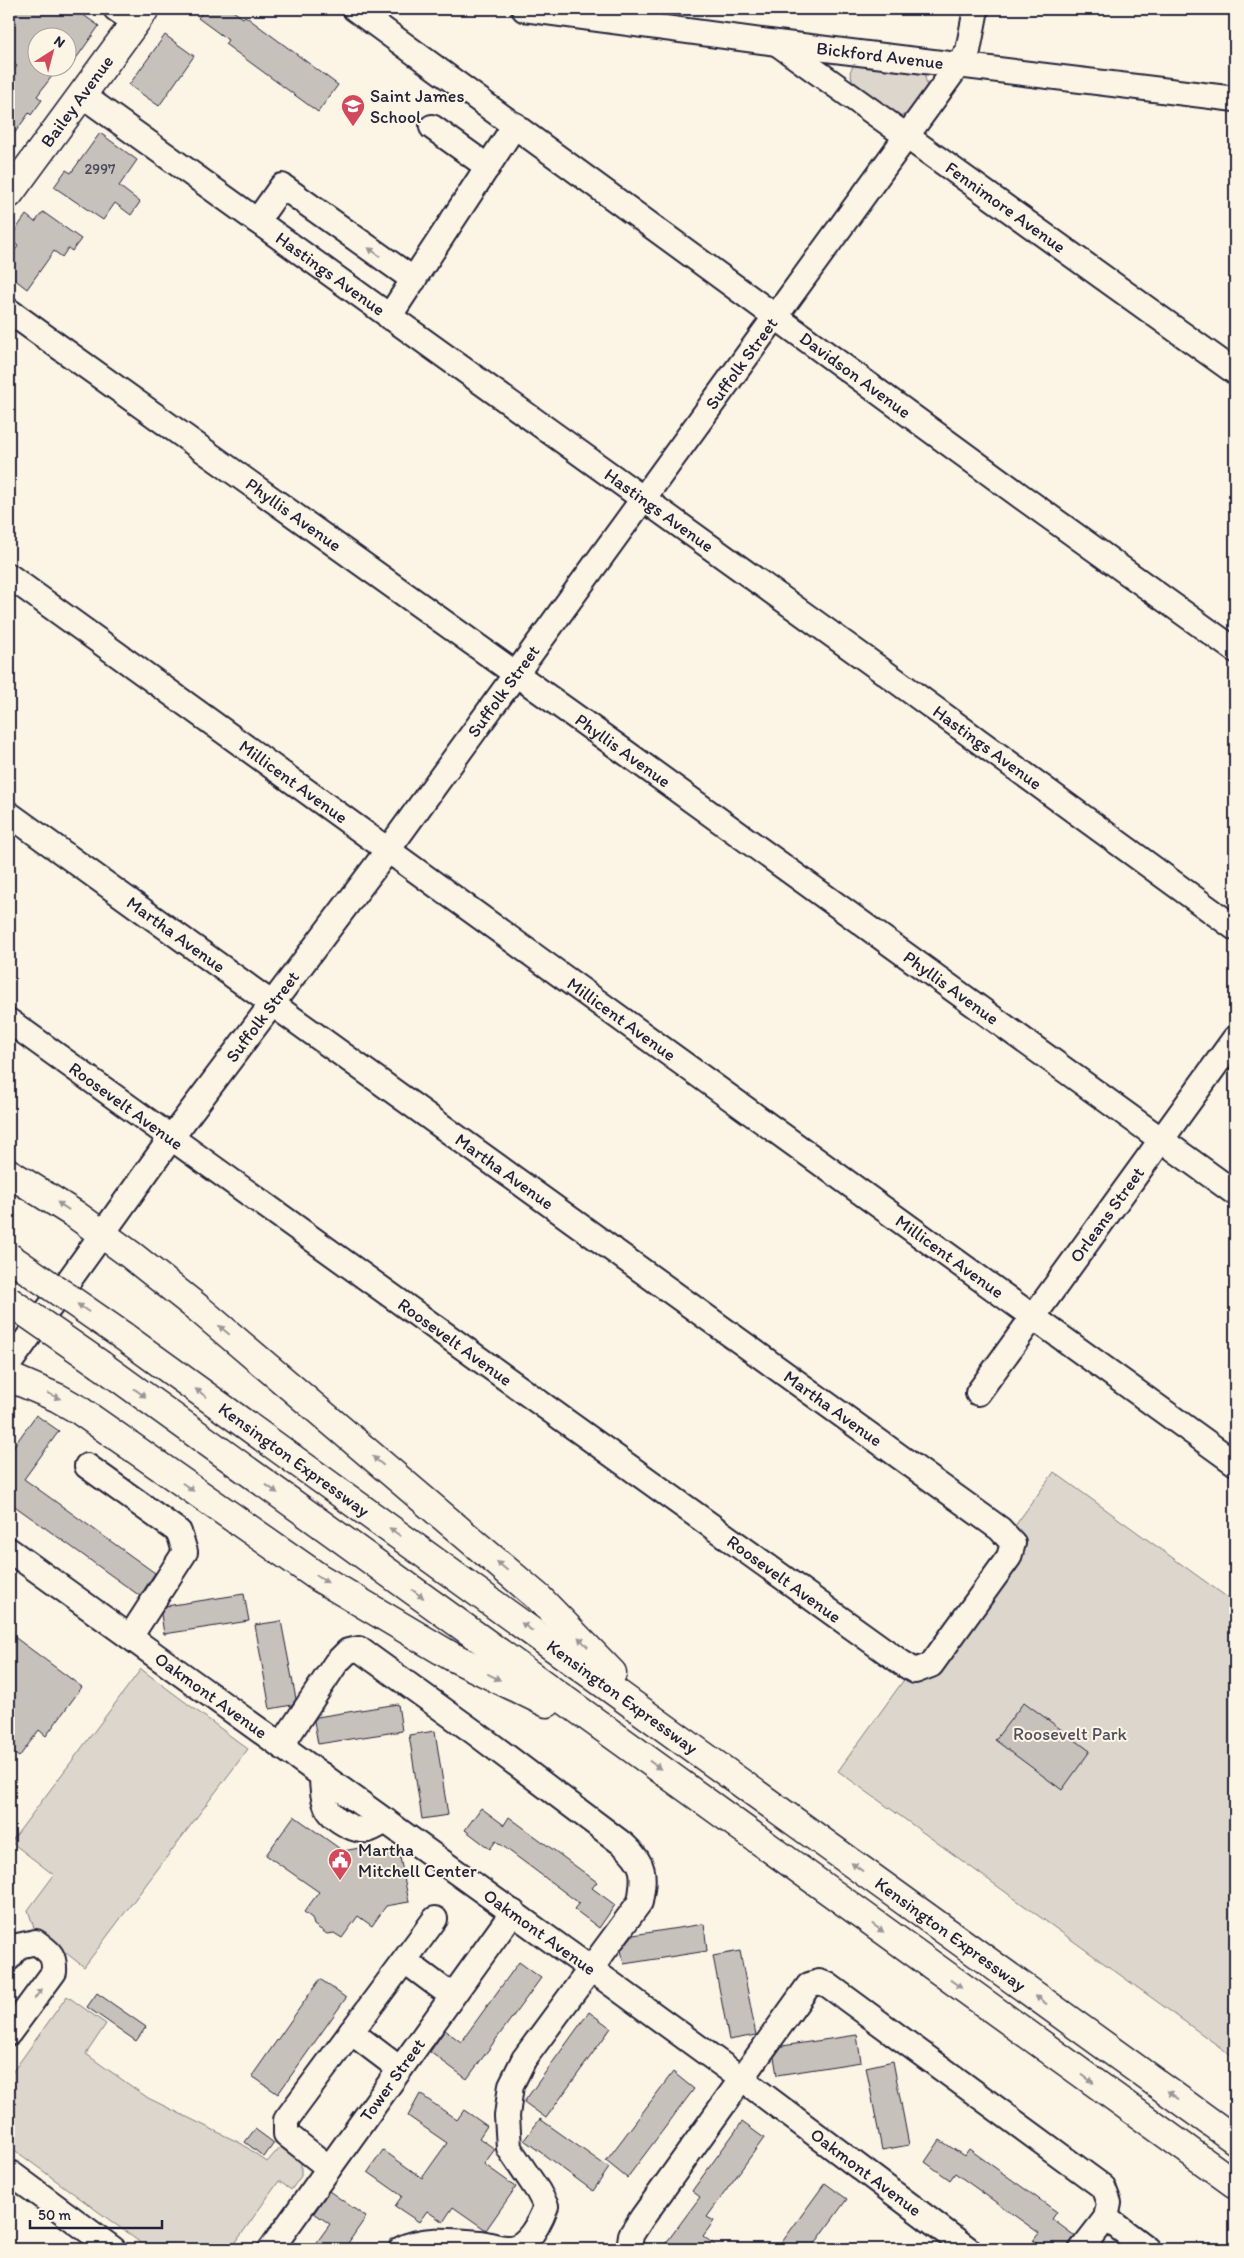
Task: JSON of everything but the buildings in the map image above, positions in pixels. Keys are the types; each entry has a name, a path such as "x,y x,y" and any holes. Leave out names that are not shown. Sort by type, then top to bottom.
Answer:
{"main road":[{"name":"Bailey Avenue","path":"9,194 82,94 132,13"},
{"path":"9,1173 60,1204 102,1234 199,1309 539,1598 666,1727"},
{"name":"Kensington Expressway","path":"9,1257 123,1336 666,1727 1235,2140"},
{"name":"Kensington Expressway","path":"9,1302 100,1365 616,1736 781,1858 1235,2184"},
{"path":"9,1377 58,1398 79,1410 269,1545 451,1656 616,1736"}],"street":[{"name":"Davidson Avenue","path":"356,9 1235,650"},
{"name":"Bickford Avenue","path":"524,9 777,43 959,64 1233,100"},
{"name":"Suffolk Street","path":"9,1364 172,1138 273,1006 516,675 959,64 968,51 976,9"},
{"name":"Fennimore Avenue","path":"777,43 907,134 1235,372"},
{"name":"Hastings Avenue","path":"82,94 1235,928"},
{"path":"389,317 515,126"},
{"path":"432,127 488,167"},
{"path":"257,222 282,186 414,280"},
{"name":"Phyllis Avenue","path":"9,311 1235,1194"},
{"name":"Millicent Avenue","path":"9,576 1235,1463"},
{"name":"Martha Avenue","path":"9,814 1000,1529 1013,1543 1009,1557 932,1666 915,1671 902,1663"},
{"name":"Roosevelt Avenue","path":"9,1021 902,1663"},
{"name":"Orleans Street","path":"978,1393 1235,1038"},
{"path":"87,1466 179,1532 185,1552 130,1637"},
{"name":"Oakmont Avenue","path":"9,1550 513,1912 742,2079 968,2249"},
{"path":"281,1746 336,1663 348,1651 359,1649 474,1732 639,1858 642,1872 640,1902 524,2059 510,2086 507,2116 509,2148 546,2206 541,2221 526,2240 509,2249 482,2243 424,2242 401,2249"},
{"name":"Tower Street","path":"271,2249 513,1912"},
{"path":"329,2168 286,2134 286,2120 435,1919"},
{"path":"9,1958 18,1946 36,1942 52,1955 54,1972 9,2033"},
{"path":"405,1961 452,1996"},
{"path":"629,2249 631,2236 642,2218 809,1985 819,1982 828,1986 1104,2187 1109,2203 1106,2218 1082,2249"},
{"path":"351,2032 400,2069"},
{"path":"9,2172 113,2249"},
{"path":"1106,2218 1147,2249"}],"green space":[{"path":"854,64 917,70 924,73 927,85 908,113 901,116 853,83 850,72"},
{"name":"Roosevelt Park","path":"1054,1472 1235,1603 1235,2058 838,1771"},
{"path":"141,1669 248,1749 84,1967 34,1928 28,1910 54,1875 11,1842"},
{"path":"67,1996 106,2024 86,2054 148,2098 242,2144 267,2162 280,2147 301,2162 301,2176 291,2190 279,2181 231,2249 149,2249 9,2146 9,2077"}],"place":[{"name":"Saint James School","path":"353,127"},
{"name":"Martha Mitchell Center","path":"340,1881"}]}
